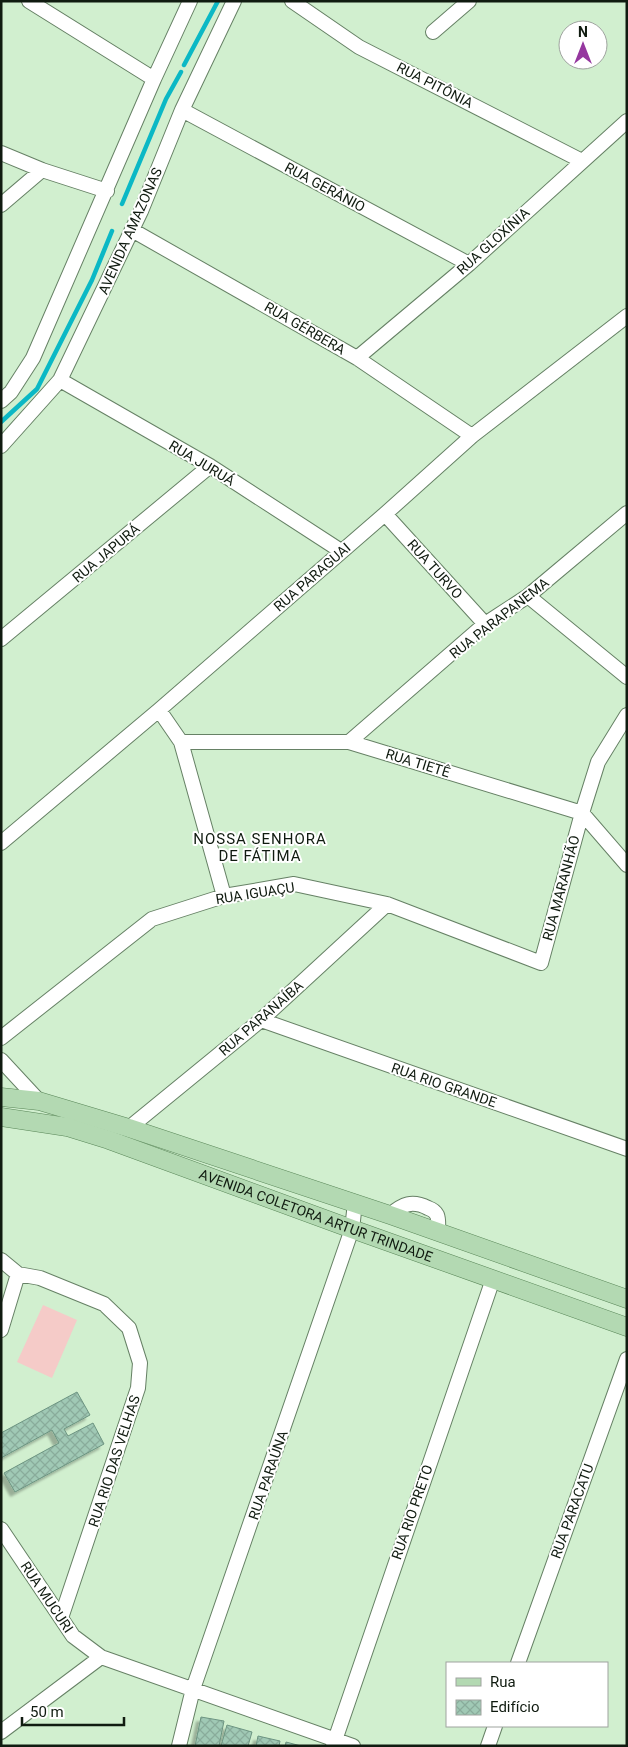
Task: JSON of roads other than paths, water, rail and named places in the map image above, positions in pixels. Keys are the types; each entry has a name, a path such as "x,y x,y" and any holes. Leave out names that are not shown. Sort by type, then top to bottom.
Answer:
{"main road":[{"name":"AVENIDA COLETORA ARTUR TRINDADE","path":"1,1097 39,1101 129,1128 390,1215 627,1299"},
{"name":"AVENIDA COLETORA ARTUR TRINDADE","path":"1,1117 67,1128 109,1140 627,1327"}],"street":[{"path":"29,1 154,79"},
{"path":"1,401 10,392 33,358 154,79 190,1"},
{"name":"AVENIDA AMAZONAS","path":"1,446 60,380 132,230 182,110 234,1"},
{"name":"RUA PITÔNIA","path":"292,1 359,47 582,161"},
{"path":"433,32 469,1"},
{"name":"RUA GERÂNIO","path":"182,110 469,264"},
{"name":"RUA GLOXÍNIA","path":"357,358 469,264 627,121"},
{"path":"1,153 42,170 106,191"},
{"path":"1,205 42,170"},
{"name":"RUA GÉRBERA","path":"132,230 357,358 472,436"},
{"name":"RUA PARAGUAI","path":"1,843 159,710 472,436 627,316"},
{"name":"RUA JURUÁ","path":"60,380 210,466 341,551"},
{"name":"RUA JAPURÁ","path":"1,639 210,466"},
{"name":"RUA PARAPANEMA","path":"349,742 485,624 528,596 627,513"},
{"name":"RUA TURVO","path":"385,514 485,624"},
{"path":"528,596 627,677"},
{"path":"159,710 181,742 224,896"},
{"name":"RUA MARANHÃO","path":"541,964 582,813 598,762 627,716"},
{"name":"RUA TIETÊ","path":"181,742 349,742 582,813"},
{"path":"582,813 627,865"},
{"name":"RUA IGUAÇU","path":"1,1038 152,919 224,896 294,884 387,904 541,964"},
{"name":"RUA PARANAÍBA","path":"129,1128 261,1020 387,904"},
{"name":"RUA RIO GRANDE","path":"261,1020 627,1149"},
{"path":"1,1060 39,1101"},
{"name":"RUA PARAÚNA","path":"179,1746 193,1689 352,1229 355,1203"},
{"name":"RUA RIO DAS VELHAS","path":"1,1260 18,1274 40,1278 104,1304 129,1328 140,1363 138,1388 61,1618"},
{"path":"1,1330 18,1274"},
{"name":"RUA RIO PRETO","path":"334,1742 493,1279"},
{"name":"RUA PARACATU","path":"518,1662 627,1359"},
{"name":"RUA MUCURI","path":"1,1529 73,1636 100,1657 193,1689 334,1742 353,1746"},
{"path":"1,1732 100,1657"},
{"path":"488,1746 495,1727"}],"waterway":[{"path":"184,65 218,1"},
{"path":"122,204 166,99 181,72"},
{"path":"1,422 37,389 92,280 112,231"}],"district":[{"name":"NOSSA SENHORA DE FÁTIMA","path":"260,848"}]}
